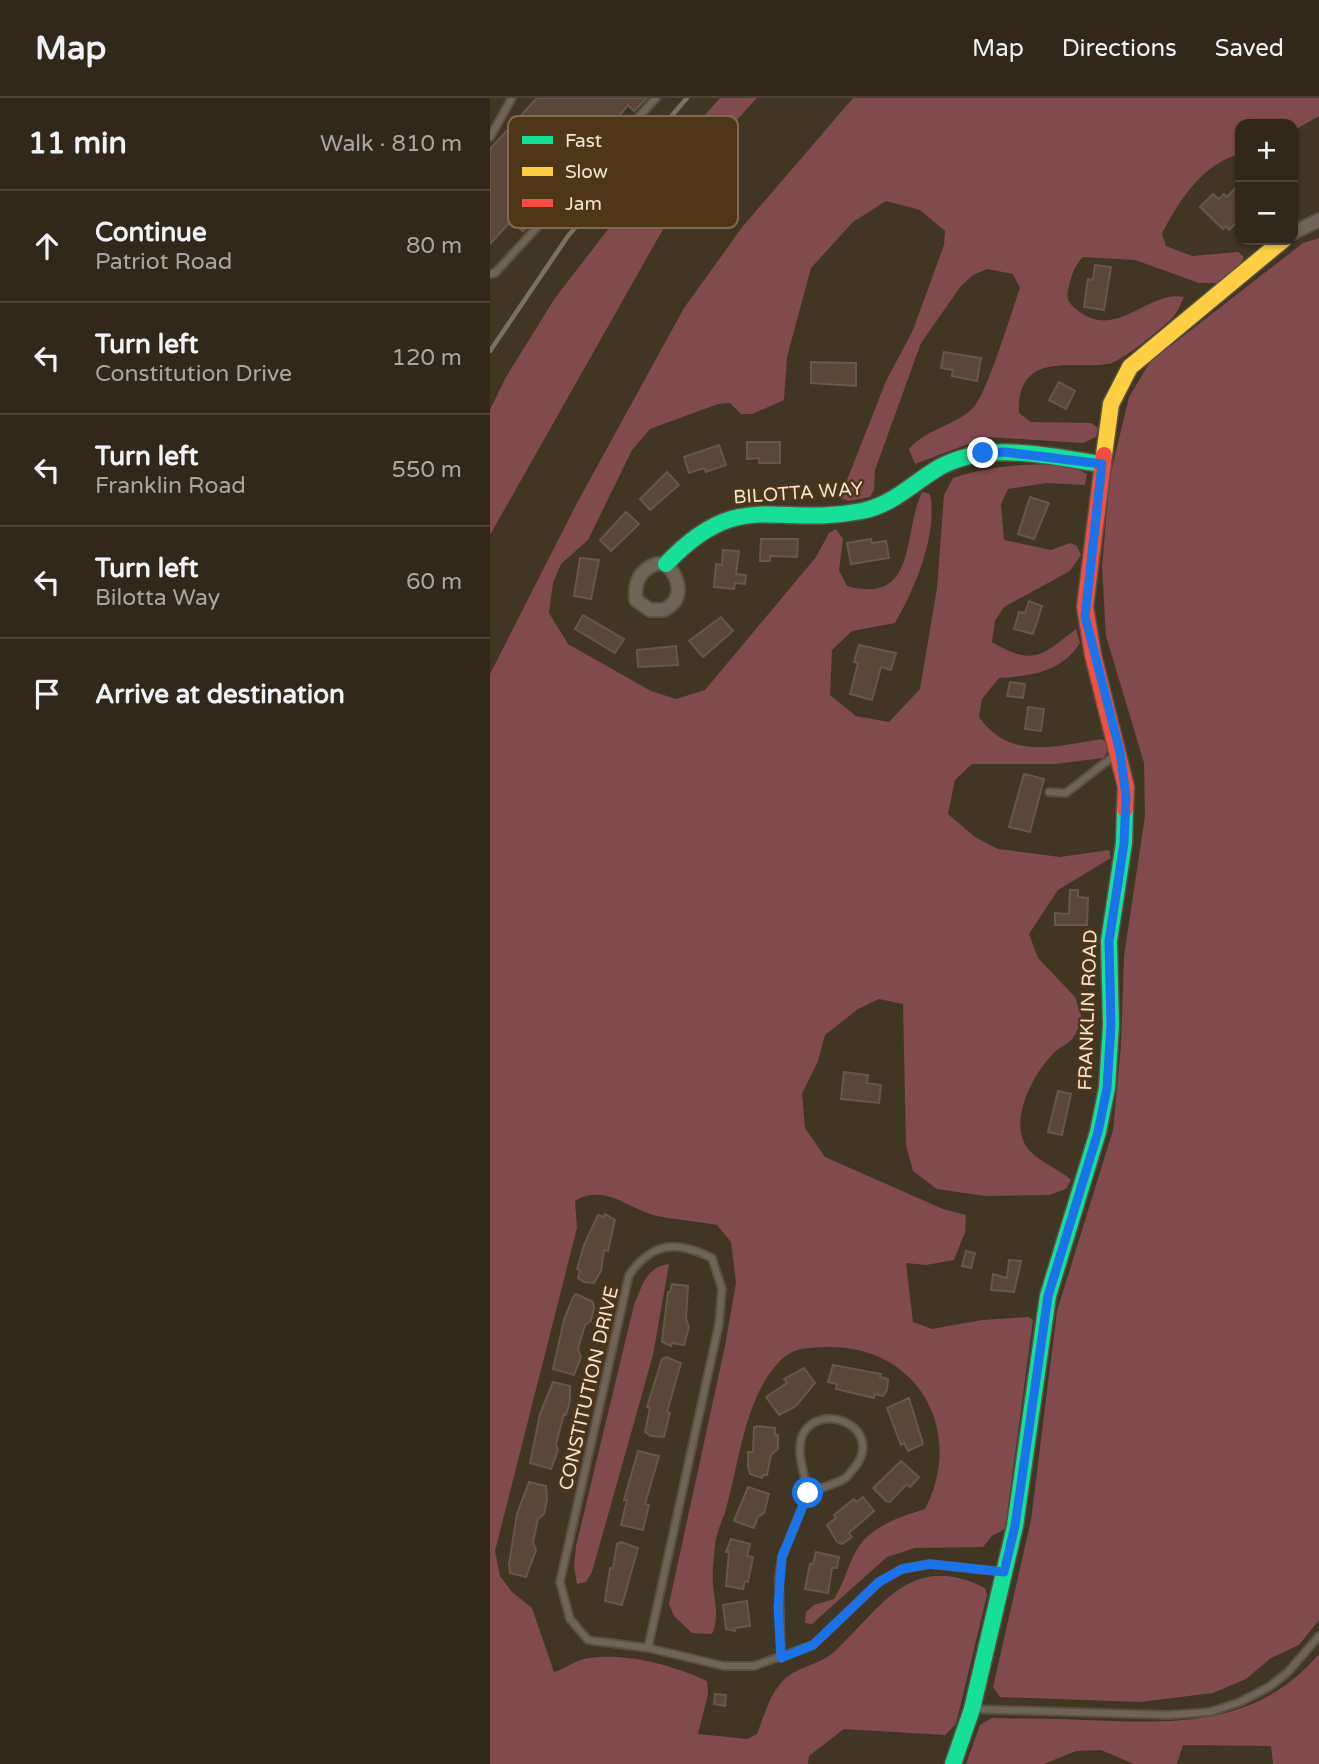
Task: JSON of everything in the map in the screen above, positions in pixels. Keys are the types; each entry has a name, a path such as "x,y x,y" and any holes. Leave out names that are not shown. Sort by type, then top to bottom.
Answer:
{"street":[{"path":"1298,230 1319,220"},
{"name":"FRANKLIN ROAD","path":"953,1764 972,1709 1015,1526 1048,1296 1098,1132 1107,1088 1111,1025 1109,941 1124,843 1126,796 1120,752 1085,616 1111,404 1130,367 1277,245"},
{"name":"BILOTTA WAY","path":"666,564 681,544 713,521 743,514 833,514 881,506 938,468 964,456 1005,452 1102,464"}],"lane":[{"path":"490,137 512,98"},
{"path":"639,116 656,98"},
{"path":"490,274 495,273 536,228"},
{"path":"1049,792 1066,793 1120,752"},
{"name":"CONSTITUTION DRIVE","path":"648,1648 719,1324 722,1289 712,1258 696,1250 670,1246 652,1251 641,1258 629,1275 560,1582 570,1619 588,1640 648,1648 724,1666 754,1666 813,1645 879,1582 902,1569 930,1564 1004,1572"},
{"path":"781,1658 778,1607 782,1557 808,1493 800,1447 803,1434 811,1425 828,1419 844,1420 856,1429 862,1441 862,1457 846,1478 808,1493"},
{"path":"972,1709 1168,1716 1210,1712 1240,1702 1269,1687 1288,1672 1319,1636"}],"shaded area":[{"path":"720,98 757,98 738,119 738,116 704,116"},
{"path":"853,98 1319,98 1319,116 1298,128 1298,119 1235,119 1235,156 1203,175 1175,210 1162,234 1166,246 1192,256 1238,252 1244,257 1240,266 1217,283 1199,283 1135,260 1083,257 1077,264 1070,282 1068,299 1076,309 1091,318 1118,318 1157,301 1184,297 1169,321 1122,358 1108,364 1048,367 1027,380 1021,393 1019,413 1031,422 1091,423 1098,428 1096,437 1083,443 987,437 915,464 909,449 923,437 972,409 978,402 991,372 1020,288 1013,274 987,269 973,275 961,286 921,343 875,470 874,490 870,497 849,501 840,498 886,381 913,330 944,245 945,231 920,210 886,201 853,222 811,268 787,357 784,400 752,414 741,414 730,403 718,404 650,429 632,450 588,540 561,564 553,583 549,613 568,644 651,691 676,699 705,690 816,557 829,533 836,529 843,539 839,570 847,586 870,589 886,585 897,576 904,562 922,492 930,494 932,510 928,543 917,578 895,623 852,631 832,650 830,695 856,716 889,722 920,689 937,588 944,495 953,478 1002,467 1040,464 1058,465 1087,474 1085,485 1046,483 1008,489 1001,504 1004,540 1051,550 1070,543 1077,546 1081,555 1070,571 1004,607 995,621 992,642 1018,654 1037,655 1076,629 1080,643 1064,660 1045,671 999,678 982,699 979,717 991,731 1019,745 1051,747 1102,739 1111,747 1103,758 1055,764 972,764 955,780 948,814 975,837 998,849 1060,857 1109,850 1111,858 1058,890 1029,934 1038,958 1075,997 1082,1018 1073,1038 1056,1051 1039,1072 1025,1099 1021,1114 1023,1141 1035,1156 1071,1180 1066,1189 1049,1195 985,1196 937,1189 913,1171 906,1145 903,1004 879,999 858,1009 825,1035 818,1061 802,1094 805,1128 825,1157 943,1209 966,1215 965,1232 954,1260 926,1265 906,1263 913,1322 932,1329 982,1320 1029,1317 1033,1320 1005,1529 992,1536 983,1547 915,1548 887,1557 812,1624 805,1623 806,1612 814,1605 834,1599 855,1553 868,1536 895,1520 925,1509 936,1479 940,1450 936,1422 925,1398 908,1377 886,1360 859,1350 827,1347 795,1351 784,1357 768,1377 751,1411 716,1541 713,1573 716,1615 714,1628 712,1634 692,1633 674,1616 669,1604 725,1346 736,1283 731,1242 717,1225 657,1216 616,1199 596,1195 575,1201 577,1228 495,1551 500,1576 512,1592 532,1608 554,1672 580,1660 599,1657 631,1658 679,1670 707,1681 708,1694 698,1734 747,1739 757,1734 776,1689 787,1677 834,1652 882,1603 899,1590 916,1580 936,1576 959,1578 985,1588 987,1595 956,1724 945,1735 844,1729 809,1756 808,1764 490,1764 490,674 577,503 684,308 743,226"},
{"path":"609,228 664,228 490,535 490,410 506,377 555,298"},
{"path":"1319,238 1319,1620 1299,1645 1271,1658 1246,1679 1213,1693 1140,1702 1000,1697 993,1687 1031,1520 1057,1311 1113,1130 1121,1045 1124,956 1145,816 1144,763 1106,636 1102,566 1110,476 1129,397 1150,362 1303,243"},
{"path":"669,1264 653,1355 592,1572 586,1582 577,1584 574,1567 576,1546 634,1305 650,1273"},
{"path":"1319,1654 1319,1764 1273,1764 1271,1746 1183,1745 1177,1764 1134,1764 1101,1750 1076,1751 1044,1764 966,1764 980,1725 992,1718 1148,1722 1210,1716 1240,1709 1268,1696 1294,1678"}],"building":[{"path":"537,98 647,98 634,111 628,105 619,116 520,116"},
{"path":"508,129 508,224 490,244 490,149"},
{"path":"1235,188 1235,224 1229,230 1226,226 1223,229 1200,207 1213,194 1219,199 1224,194 1227,197"},
{"path":"1095,265 1111,267 1104,310 1084,307 1088,279 1093,280"},
{"path":"944,352 981,358 977,381 952,376 953,370 941,368"},
{"path":"811,362 856,363 856,386 811,383"},
{"path":"1059,382 1075,391 1066,409 1049,400"},
{"path":"747,442 780,442 780,463 759,463 759,458 747,459"},
{"path":"719,445 726,465 706,472 704,468 689,473 684,457"},
{"path":"667,472 679,485 650,510 640,499"},
{"path":"1030,497 1049,503 1034,539 1018,534"},
{"path":"626,512 639,524 611,551 600,540"},
{"path":"761,539 798,539 797,557 770,556 770,561 760,561"},
{"path":"871,539 872,543 886,541 889,558 851,564 847,543"},
{"path":"723,550 739,551 736,574 746,575 745,584 735,583 734,589 714,587 716,564 722,565"},
{"path":"580,558 599,560 591,599 574,596"},
{"path":"1029,601 1042,606 1033,634 1014,629 1019,612 1025,613"},
{"path":"583,615 624,639 615,653 575,629"},
{"path":"721,617 733,631 703,657 689,641"},
{"path":"859,645 896,653 891,670 881,667 872,700 850,694 858,663 854,662"},
{"path":"676,646 678,665 638,667 637,650"},
{"path":"1010,682 1025,684 1023,698 1007,696"},
{"path":"1028,707 1044,709 1041,731 1025,729"},
{"path":"1024,774 1044,779 1030,832 1009,827"},
{"path":"1070,890 1078,890 1078,897 1088,898 1087,925 1055,925 1055,913 1069,914"},
{"path":"844,1072 868,1075 867,1083 881,1085 879,1103 841,1099"},
{"path":"1058,1091 1071,1094 1062,1135 1048,1132"},
{"path":"605,1214 615,1220 608,1251 604,1250 601,1271 594,1283 584,1282 578,1278 580,1270 577,1269 584,1245 598,1215 604,1217"},
{"path":"966,1251 975,1253 971,1268 962,1266"},
{"path":"1009,1260 1021,1261 1014,1292 991,1290 993,1274 1007,1278"},
{"path":"672,1284 688,1286 686,1319 689,1327 684,1345 672,1343 671,1346 662,1342 668,1292"},
{"path":"576,1294 593,1302 594,1308 591,1321 585,1325 578,1349 581,1357 574,1375 553,1369 564,1320"},
{"path":"666,1357 681,1363 667,1412 670,1413 664,1437 651,1436 645,1432 650,1408 647,1407 662,1359"},
{"path":"833,1365 881,1374 880,1377 888,1379 887,1390 883,1396 875,1394 874,1398 836,1389 837,1384 828,1382"},
{"path":"804,1368 815,1383 796,1406 779,1415 766,1397 787,1383 784,1379"},
{"path":"553,1382 570,1386 570,1401 566,1415 564,1414 556,1444 558,1450 551,1469 530,1463 540,1414"},
{"path":"909,1398 923,1444 908,1451 904,1443 901,1445 887,1408"},
{"path":"754,1427 775,1428 775,1435 778,1435 778,1449 771,1455 767,1475 762,1478 750,1474 748,1466 748,1452 753,1452"},
{"path":"638,1451 659,1456 645,1504 649,1505 643,1530 621,1525 627,1500 624,1500"},
{"path":"901,1461 919,1477 910,1487 907,1484 890,1502 886,1501 873,1488"},
{"path":"529,1482 546,1486 547,1500 544,1514 538,1519 533,1542 536,1550 526,1577 510,1573 509,1564 517,1514"},
{"path":"748,1487 769,1494 764,1513 758,1517 754,1528 734,1521"},
{"path":"863,1497 874,1511 849,1533 852,1537 842,1544 837,1542 827,1525 836,1518 834,1515 854,1499 856,1502"},
{"path":"731,1539 750,1544 747,1556 753,1557 748,1582 745,1581 743,1589 726,1586 729,1552 726,1552"},
{"path":"621,1542 638,1548 622,1605 605,1601 610,1568 613,1568 617,1544"},
{"path":"816,1552 839,1557 837,1568 832,1568 828,1593 805,1589 810,1564 813,1564"},
{"path":"747,1601 750,1626 734,1628 735,1631 726,1629 723,1605"},
{"path":"715,1694 726,1695 725,1706 714,1704"}],"railway":[{"path":"671,116 687,98"},
{"path":"490,351 575,228"}],"traffic: fast":[{"path":"666,564 692,540 715,525 737,517 831,515 862,511 884,504 940,467 979,454 1020,453 1102,464"},
{"path":"953,1764 972,1709 1015,1526 1048,1296 1098,1132 1107,1088 1111,1025 1109,941 1124,843 1125,809"}],"traffic: slow":[{"path":"1104,455 1111,404 1130,367 1277,245"}],"traffic: jam":[{"path":"1104,455 1085,607 1093,655 1126,787 1125,809"}],"route":[{"path":"808,1493 782,1557 778,1607 781,1658 813,1645 879,1582 902,1569 930,1564 1004,1572 1015,1526 1048,1296 1104,1110 1111,1025 1109,941 1124,843 1126,787 1120,752 1101,687 1085,616 1102,464 1005,452 983,453"}]}
